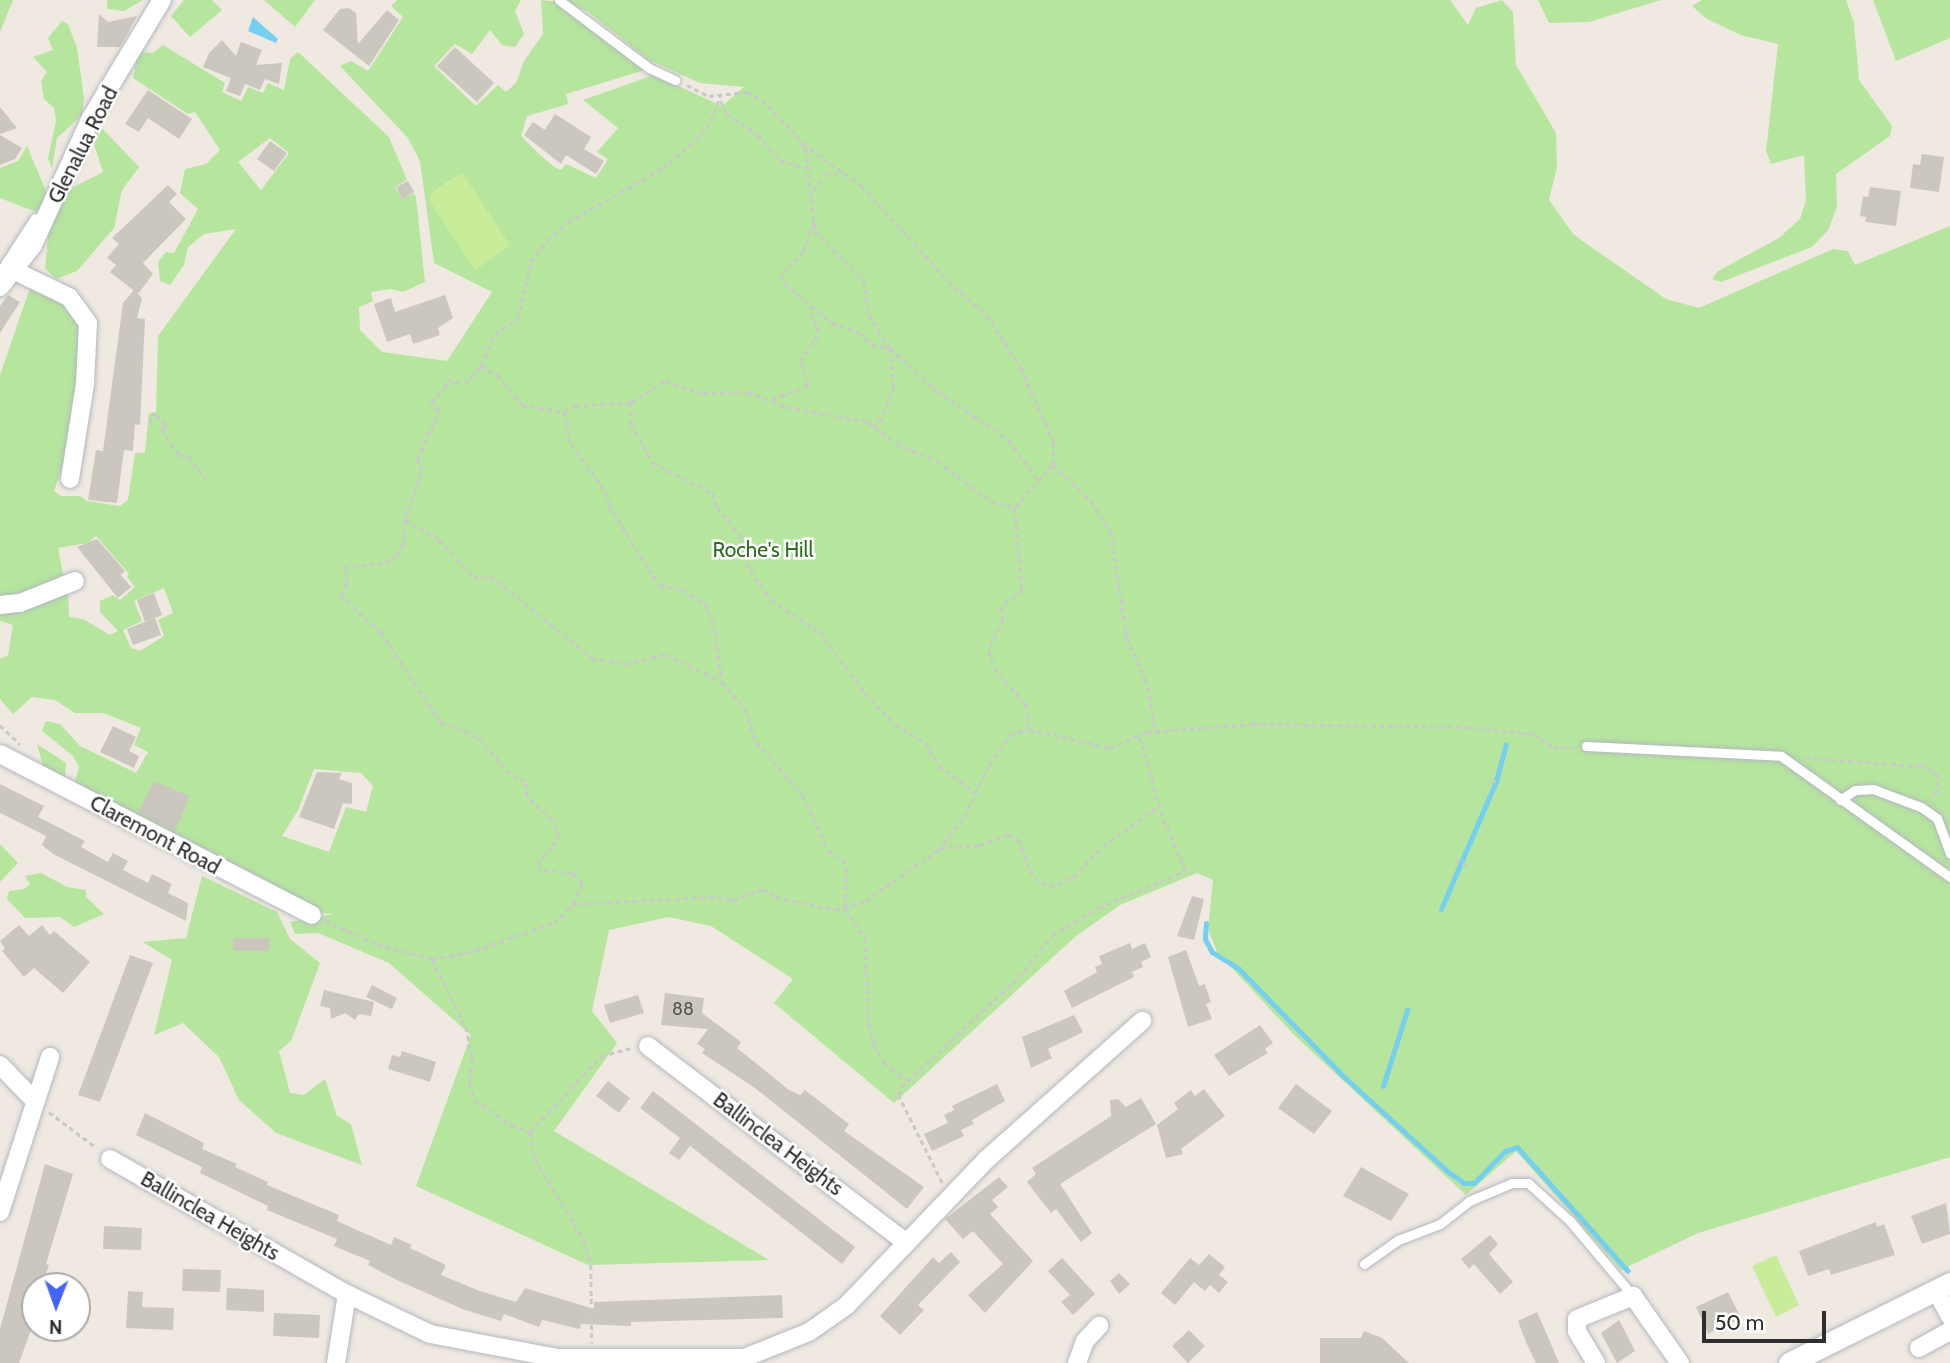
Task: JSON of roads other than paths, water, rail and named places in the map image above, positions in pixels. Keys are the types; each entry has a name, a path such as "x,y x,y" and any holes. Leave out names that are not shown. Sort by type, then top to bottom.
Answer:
{"street":[{"name":"Glenalua Road","path":"0,287 7,271 33,245 91,118 162,0"},
{"path":"7,271 69,297 88,323 85,384 70,479"},
{"path":"0,605 20,603 75,581"},
{"name":"Claremont Road","path":"0,754 312,915"},
{"name":"Ballinclea Heights","path":"110,1159 347,1294 430,1334 593,1360 780,1356 846,1306 987,1158 1142,1021"},
{"name":"Ballinclea Heights","path":"648,1046 907,1243"},
{"path":"0,1212 33,1099 50,1057"},
{"path":"0,1065 33,1099"},
{"path":"1789,1363 1943,1287 1950,1316"},
{"path":"336,1363 347,1294"},
{"path":"1596,1363 1577,1331 1577,1319 1633,1296 1680,1363"},
{"path":"1077,1363 1085,1341 1099,1326"},
{"path":"1919,1348 1950,1331"}],"lane":[{"path":"559,0 649,68 675,80"},
{"path":"7,271 35,218"},
{"path":"1587,746 1781,756 1950,877"},
{"path":"1840,800 1855,790 1873,789 1921,807 1937,818 1950,854"},
{"path":"1364,1264 1398,1240 1440,1224 1469,1201 1512,1183 1528,1183 1570,1221 1633,1296"}],"water":[{"path":"253,17 278,39 276,43 248,31"}],"waterway":[{"path":"1441,909 1496,781 1506,744"},
{"path":"1206,923 1205,939 1212,952 1239,969 1342,1075 1447,1171 1464,1183 1474,1183 1505,1151 1517,1147 1628,1271"},
{"path":"1383,1086 1407,1010"}],"park label":[{"name":"Roche's Hill","path":"763,550"}]}
